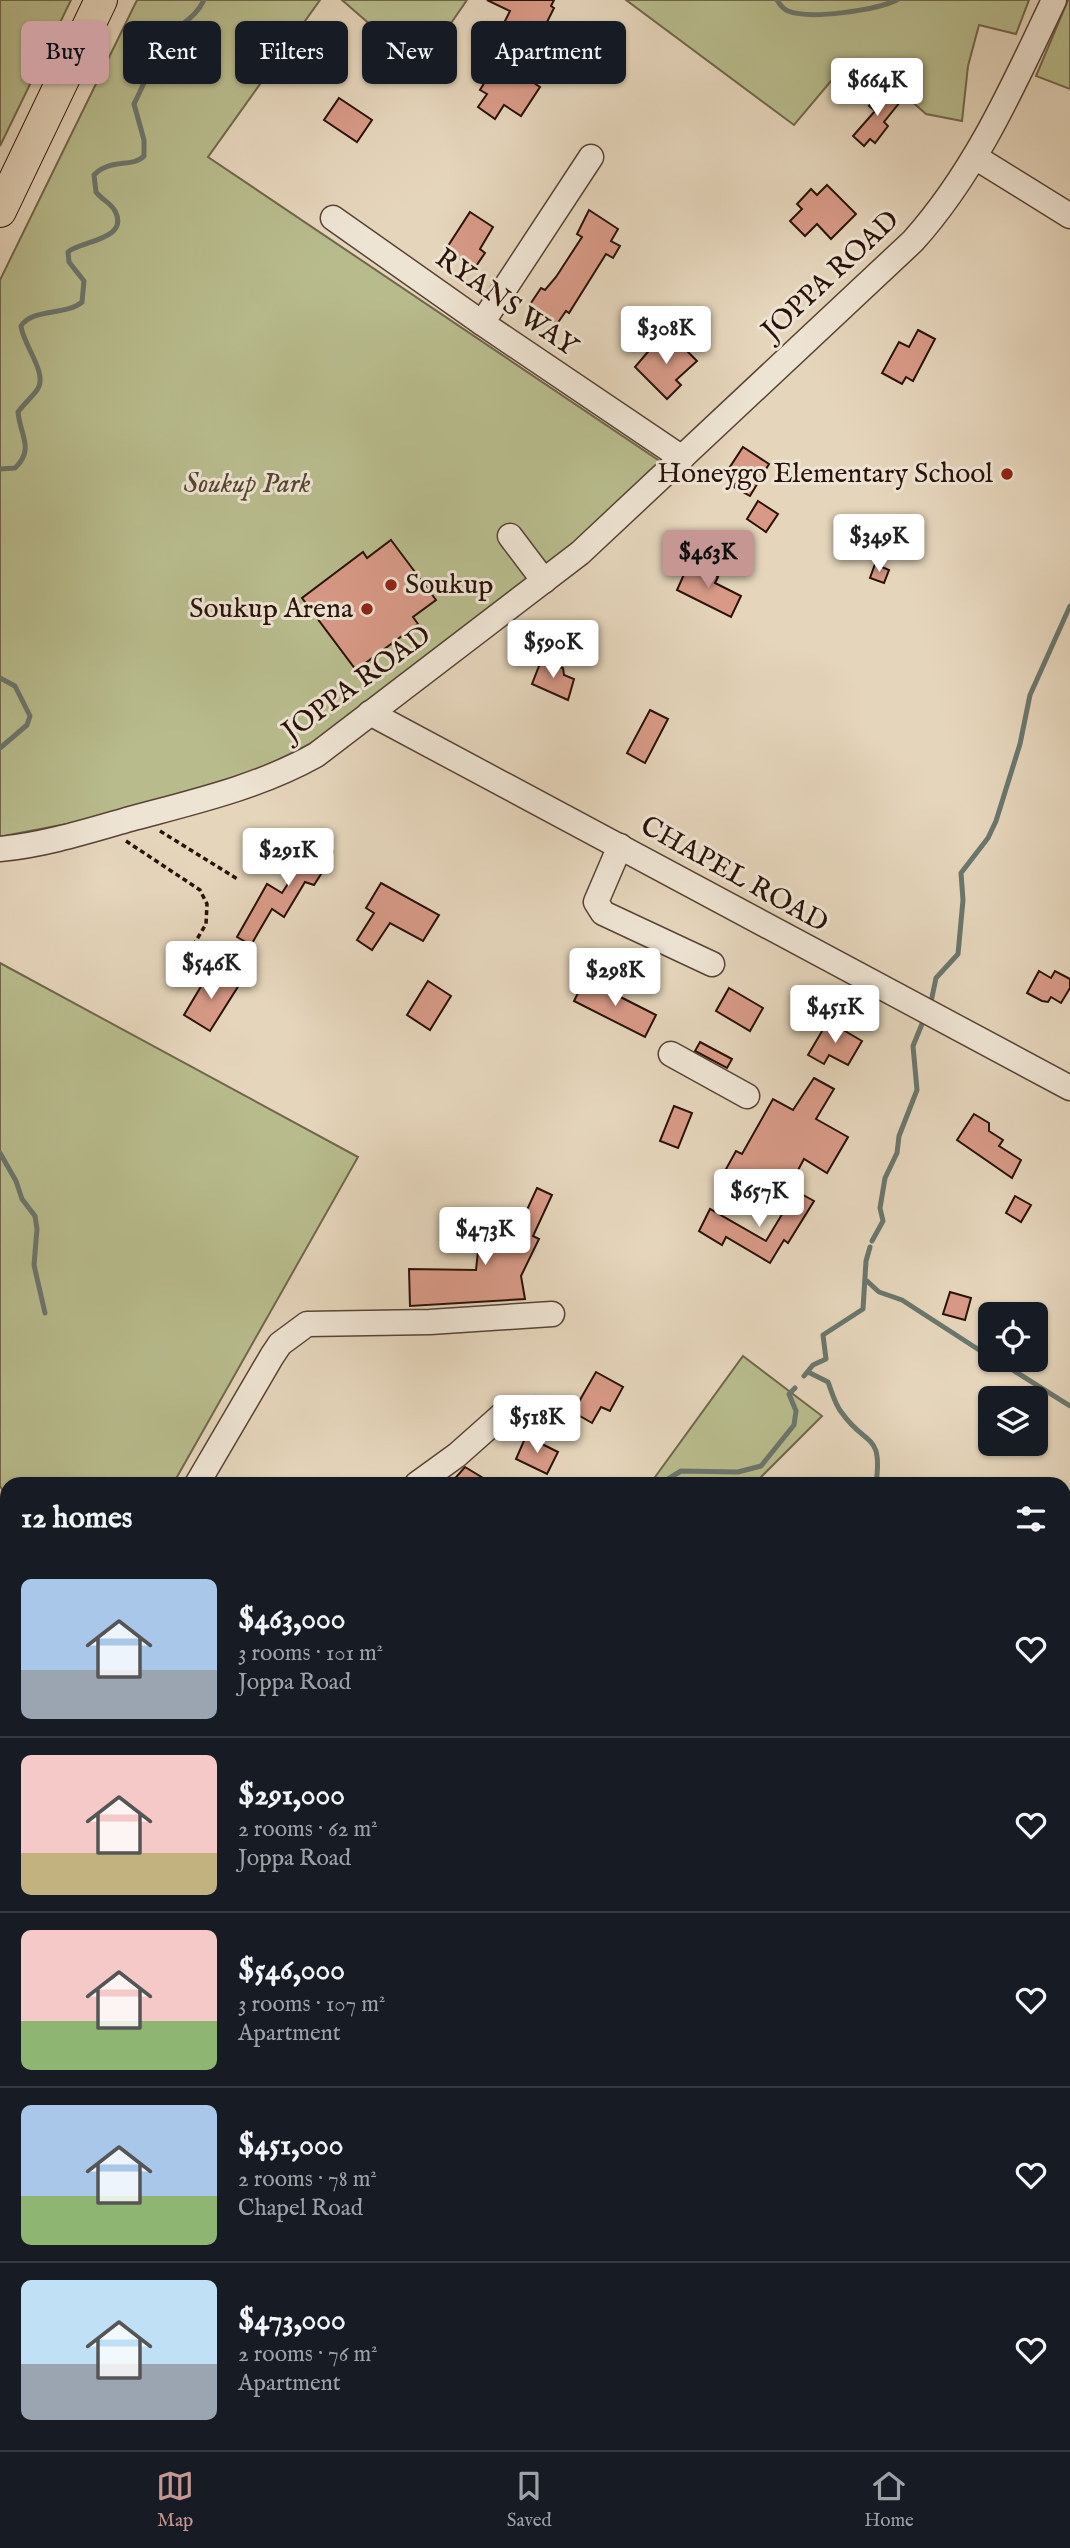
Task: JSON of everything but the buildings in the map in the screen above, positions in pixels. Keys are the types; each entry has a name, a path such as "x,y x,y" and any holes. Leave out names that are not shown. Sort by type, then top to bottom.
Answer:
{"main road":[{"path":"0,211 101,0"}],"street":[{"name":"JOPPA ROAD","path":"0,849 144,816 291,768 316,755 544,581 633,506 913,241 934,217 975,157 1050,7"},
{"path":"482,323 591,157"},
{"path":"975,157 1070,216"},
{"name":"RYANS WAY","path":"333,218 482,323 682,457"},
{"path":"510,536 544,581"},
{"name":"CHAPEL ROAD","path":"370,713 1070,1088"},
{"path":"620,846 596,902 603,913 712,964"},
{"path":"671,1054 747,1096"},
{"path":"201,1477 280,1344 307,1324 430,1322 552,1314"},
{"path":"427,1477 457,1455 502,1415"}],"path":[{"path":"144,816 164,835 239,880"},
{"path":"104,827 200,890 207,904 206,924 190,951"}],"green space":[{"path":"0,0 71,0 61,21 21,21 21,84 30,84 0,146"},
{"name":"Soukup Park","path":"137,0 320,0 305,21 235,21 235,84 260,84 208,157 664,464 616,510 323,737 247,774 194,794 139,810 0,837 0,280 96,84 109,84 109,57 123,29 123,84 221,84 221,21 127,21"},
{"path":"342,0 467,0 452,21 366,21"},
{"path":"626,0 1029,0 1016,34 979,25 968,66 962,121 926,114 880,73 836,75 794,125"},
{"path":"1070,0 1070,89 1036,76"},
{"path":"0,963 358,1157 177,1477 0,1477"},
{"path":"743,1356 822,1416 761,1477 655,1477"}],"waterway":[{"path":"0,469 15,468 21,461 25,442 18,412 40,383 38,368 21,326 33,317 67,309 82,302 84,281 69,262 68,252 110,234 118,221 113,208 96,192 94,175 107,167 134,162 144,156 144,140 134,104 165,41 193,15 204,0"},
{"path":"777,0 782,7 798,14 859,10 897,0"},
{"path":"931,1002 936,978 958,954 963,900 961,873 988,838 996,821 1020,744 1030,695 1070,606"},
{"path":"0,678 15,686 30,716 27,725 0,748"},
{"path":"872,1241 883,1221 880,1208 885,1178 897,1153 899,1136 917,1090 913,1046 924,1019"},
{"path":"0,1153 16,1181 22,1199 35,1216 37,1229 34,1265 45,1313"},
{"path":"804,1376 813,1365 826,1359 823,1335 863,1309 866,1261 870,1247"},
{"path":"867,1281 879,1292 902,1300 978,1349"},
{"path":"808,1372 828,1382 840,1410 875,1448 877,1477"},
{"path":"1016,1372 1070,1406"},
{"path":"671,1477 681,1471 738,1472 761,1466 794,1425 796,1411 789,1394 795,1388"}],"place":[{"name":"Honeygo Elementary School","path":"1007,474"},
{"name":"Soukup","path":"391,585"},
{"name":"Soukup Arena","path":"367,609"}]}
